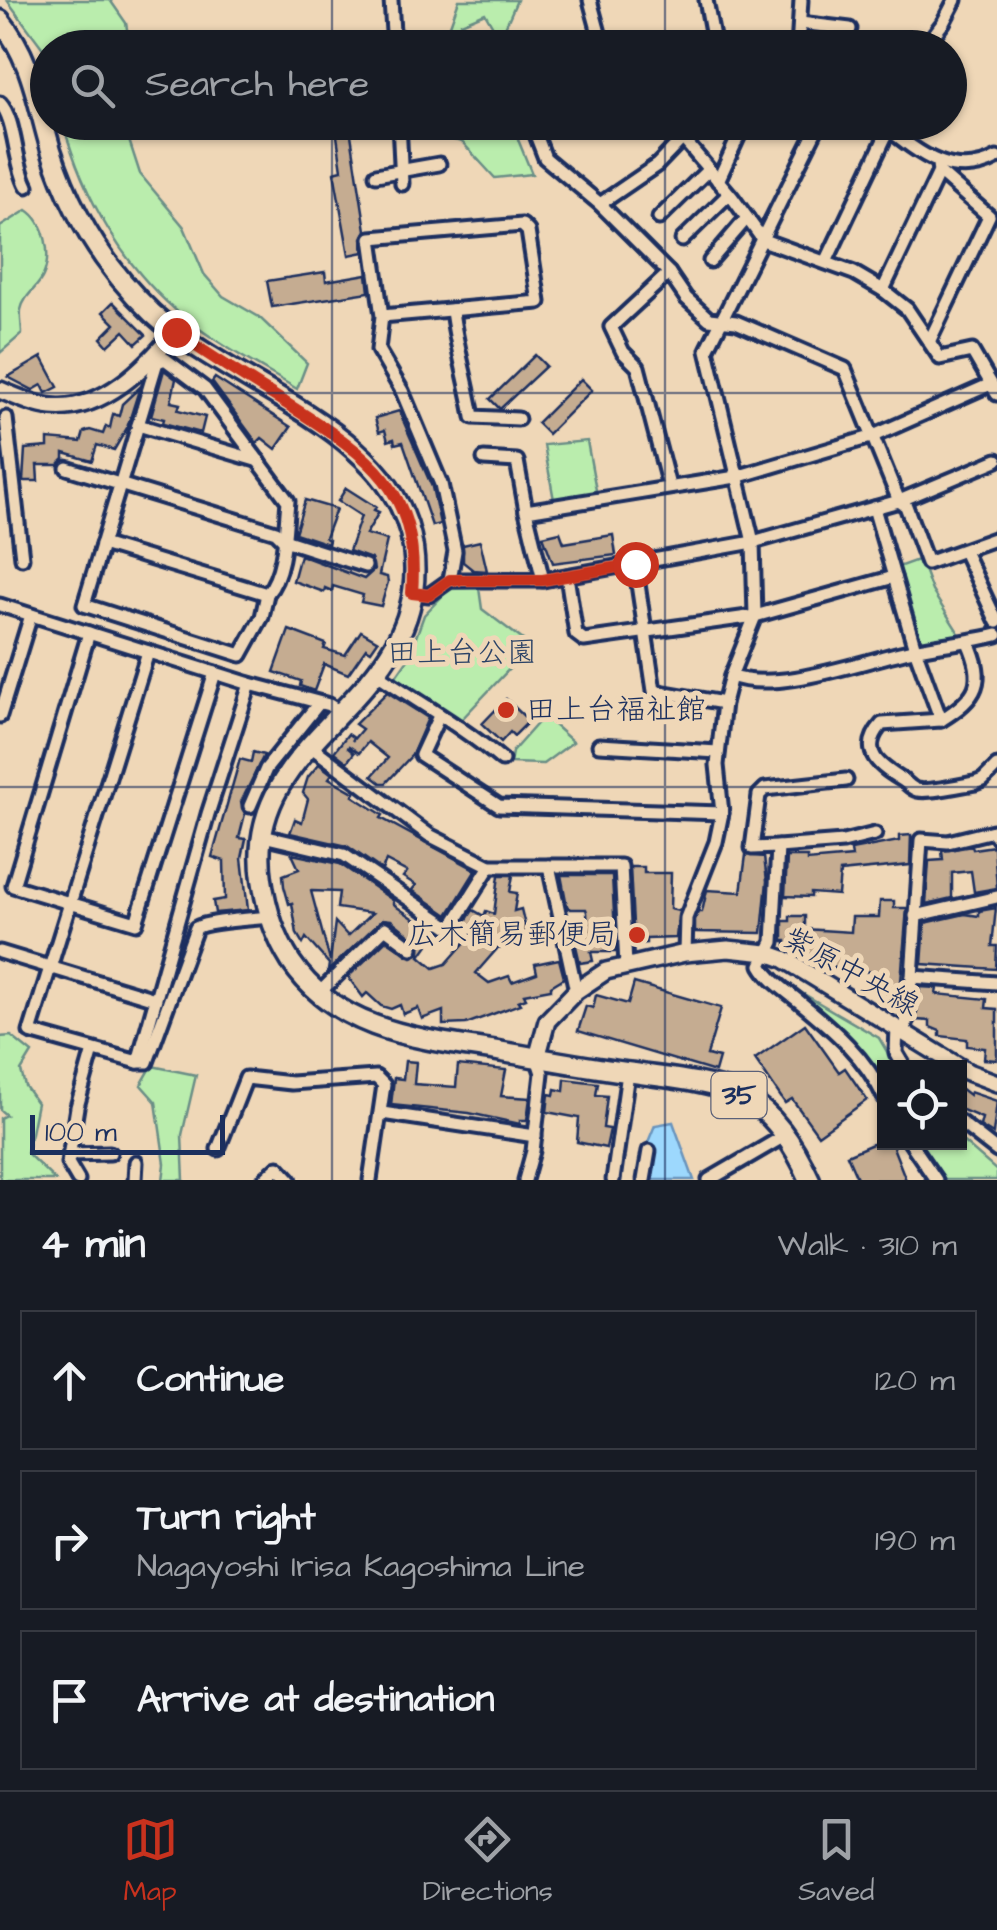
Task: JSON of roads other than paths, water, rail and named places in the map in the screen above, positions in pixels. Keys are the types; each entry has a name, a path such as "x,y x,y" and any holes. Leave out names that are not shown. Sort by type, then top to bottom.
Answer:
{"main road":[{"name":"35","path":"0,20 26,59 30,73"},
{"name":"35","path":"50,140 60,175 88,234 122,283 176,332 341,438 375,466 405,516 414,550 412,593 402,633 378,674 291,766 278,789 263,836 260,865 270,917 289,958 318,994 348,1015 394,1034 664,1077 740,1095 763,1111 786,1135 810,1180"}],"street":[{"path":"391,0 393,30"},
{"path":"590,0 598,30"},
{"path":"706,0 711,30"},
{"path":"799,30 801,0"},
{"path":"938,30 955,0"},
{"path":"800,23 850,30"},
{"path":"0,103 8,114 15,157 28,186"},
{"path":"399,140 402,178"},
{"path":"538,140 545,158 600,204 669,273 686,298 709,320 736,322 846,369 871,437 899,501 906,506 927,563 997,538"},
{"path":"600,204 657,164 681,140"},
{"path":"526,511 736,477 871,437 994,389 972,350 940,358 906,309 882,290 854,273 763,240 683,140"},
{"path":"718,182 738,140"},
{"path":"685,952 686,918 716,842 722,813 718,752 724,703 755,616 753,542 707,350 811,140"},
{"path":"826,262 878,140"},
{"path":"902,140 939,168 989,216 930,340"},
{"path":"939,168 965,167 997,158"},
{"path":"376,175 402,178 439,164"},
{"path":"882,290 939,168"},
{"path":"659,218 708,170"},
{"path":"682,240 729,194"},
{"path":"710,261 747,218"},
{"path":"382,316 539,302 528,231 522,225 371,238 382,316 378,350 425,439 453,529 455,552 450,580"},
{"path":"669,273 611,327 623,352 638,368 669,486"},
{"path":"452,310 473,417 518,419"},
{"path":"0,390 51,407 82,405 117,387 154,360 176,332"},
{"path":"166,358 205,388 288,501 284,540 272,588 241,656 84,605 154,360 166,358"},
{"path":"18,398 3,422 22,558"},
{"path":"138,425 259,461"},
{"path":"484,459 517,461 543,580"},
{"path":"412,593 429,595 450,580 543,580 753,542 899,501 997,460"},
{"path":"67,468 276,532 284,540 365,566"},
{"path":"874,508 915,649 941,720"},
{"path":"102,544 267,594"},
{"path":"964,550 997,622"},
{"path":"635,564 654,691 724,703"},
{"path":"567,576 576,634 584,640 755,616 894,577"},
{"path":"0,605 340,712"},
{"path":"0,716 31,614"},
{"path":"89,633 13,886 70,905 136,924 215,673"},
{"path":"731,676 744,681 798,678 915,649 997,635"},
{"path":"968,642 977,662 978,683 963,704 941,720 882,724 875,732 873,752 881,768 918,790 975,783 997,766"},
{"path":"148,652 30,1032 148,1062 196,928 204,923 270,917"},
{"path":"378,674 439,716 467,730 502,760"},
{"path":"138,1062 250,684"},
{"path":"250,806 266,769 320,703"},
{"path":"439,716 421,755 499,806 722,813"},
{"path":"309,745 430,835 490,866 621,866 626,966"},
{"path":"599,745 718,752"},
{"path":"846,780 765,789 758,795 752,848 843,842 875,834"},
{"path":"900,1060 896,1053 912,976 921,840 948,842 993,831 997,837"},
{"path":"263,836 344,855 451,928 490,866"},
{"path":"778,848 773,942 761,965 766,975 855,1052 877,1086"},
{"path":"550,866 576,992"},
{"path":"916,916 997,897"},
{"path":"318,994 384,928 412,948"},
{"name":"紫原中央線","path":"537,1058 546,1022 576,992 606,971 685,952 728,949 767,953 812,975 968,1072 997,1083"},
{"path":"0,952 155,999"},
{"path":"912,976 997,984"},
{"path":"78,1180 68,1164 69,1154 77,1107 94,1050"},
{"path":"525,1180 542,1074 537,1058"},
{"path":"613,1180 628,1073"},
{"path":"218,1150 246,1078 291,1083 376,1077 384,1084 370,1180"},
{"path":"382,1113 535,1136"},
{"path":"967,1127 997,1151"},
{"path":"709,1180 786,1135"},
{"path":"915,1150 936,1180"},
{"path":"644,1180 649,1151"},
{"path":"69,1154 110,1153"},
{"path":"135,1180 136,1162"},
{"path":"264,1180 278,1167 290,1180"}],"water":[{"path":"673,1122 694,1180 648,1180 646,1147 655,1125"}],"place":[{"name":"田上台福祉館","path":"506,710"},
{"name":"広木簡易郵便局","path":"637,935"}],"park label":[{"name":"田上台公園","path":"462,653"}]}
